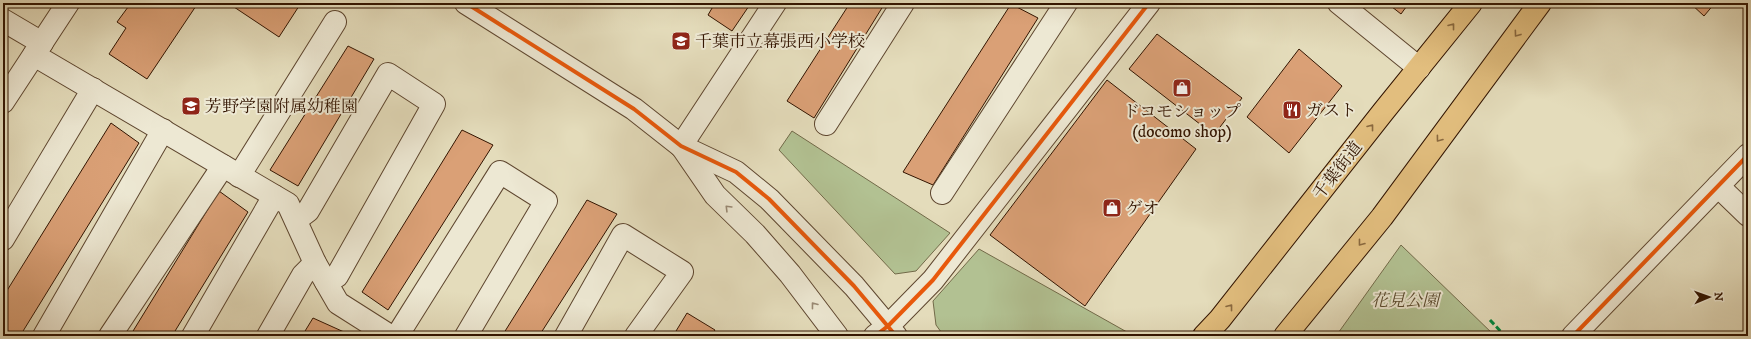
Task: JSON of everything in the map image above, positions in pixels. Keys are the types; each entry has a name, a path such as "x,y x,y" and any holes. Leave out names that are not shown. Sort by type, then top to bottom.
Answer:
{"highway":[{"name":"千葉街道","path":"1204,336 1220,319 1378,118 1471,3"},
{"path":"1286,336 1382,217 1540,3"}],"street":[{"path":"3,102 68,3"},
{"path":"466,3 634,109 681,146 736,172 769,199 854,286 886,333 933,280 1149,3"},
{"path":"681,146 775,3"},
{"path":"826,124 903,3"},
{"path":"942,193 1066,3"},
{"path":"1339,3 1419,68"},
{"path":"3,20 38,49 93,89 288,204 315,263 338,303 368,330 390,336"},
{"path":"110,336 231,171 335,22"},
{"path":"296,220 308,211 388,74 434,104 337,276 326,282"},
{"path":"3,239 93,89"},
{"path":"44,336 163,130"},
{"path":"681,146 715,195 755,234 790,274 837,336"},
{"path":"1573,336 1748,155"},
{"path":"397,336 500,172 546,201 466,336"},
{"path":"1718,186 1748,215"},
{"path":"193,336 274,196"},
{"path":"568,335 623,235 682,272 636,336"},
{"path":"268,336 303,275 315,263"}],"green space":[{"path":"792,131 950,233 916,271 895,274 779,150"},
{"name":"花見公園","path":"1401,245 1495,336 1336,336"},
{"path":"979,249 1134,336 944,336 936,325 933,301"}],"building":[{"path":"131,3 198,3 147,79 109,54 126,28 117,22"},
{"path":"228,3 301,3 279,37"},
{"path":"715,3 751,3 732,31 708,15"},
{"path":"850,3 885,3 814,118 787,101"},
{"path":"1387,3 1409,3 1401,14"},
{"path":"1690,3 1715,3 1704,16"},
{"path":"1011,4 1038,18 933,185 903,172"},
{"path":"1157,34 1242,98 1214,135 1129,69"},
{"path":"348,46 374,59 298,186 270,170"},
{"path":"1299,49 1342,86 1289,153 1247,117"},
{"path":"1107,80 1196,149 1085,306 990,235"},
{"path":"111,123 139,143 20,336 3,336 3,297"},
{"path":"462,130 493,145 388,310 362,292"},
{"path":"219,191 248,212 172,336 130,336"},
{"path":"587,200 617,214 539,336 502,336"},
{"path":"687,313 715,330 711,336 673,336"},
{"path":"313,318 344,332 341,336 302,336"}],"marked path":[{"path":"1490,320 1505,336"}],"cycle path":[{"path":"466,3 634,109 681,146 736,172 769,199 854,286 896,336"},
{"path":"875,336 888,326 933,280 1149,3"},
{"path":"1573,336 1748,155"}],"place":[{"name":"千葉市立幕張西小学校","path":"681,41"},
{"name":"ドコモショップ (docomo shop)","path":"1182,88"},
{"name":"芳野学園附属幼稚園","path":"191,106"},
{"name":"ガスト","path":"1292,110"},
{"name":"ゲオ","path":"1112,208"}]}
